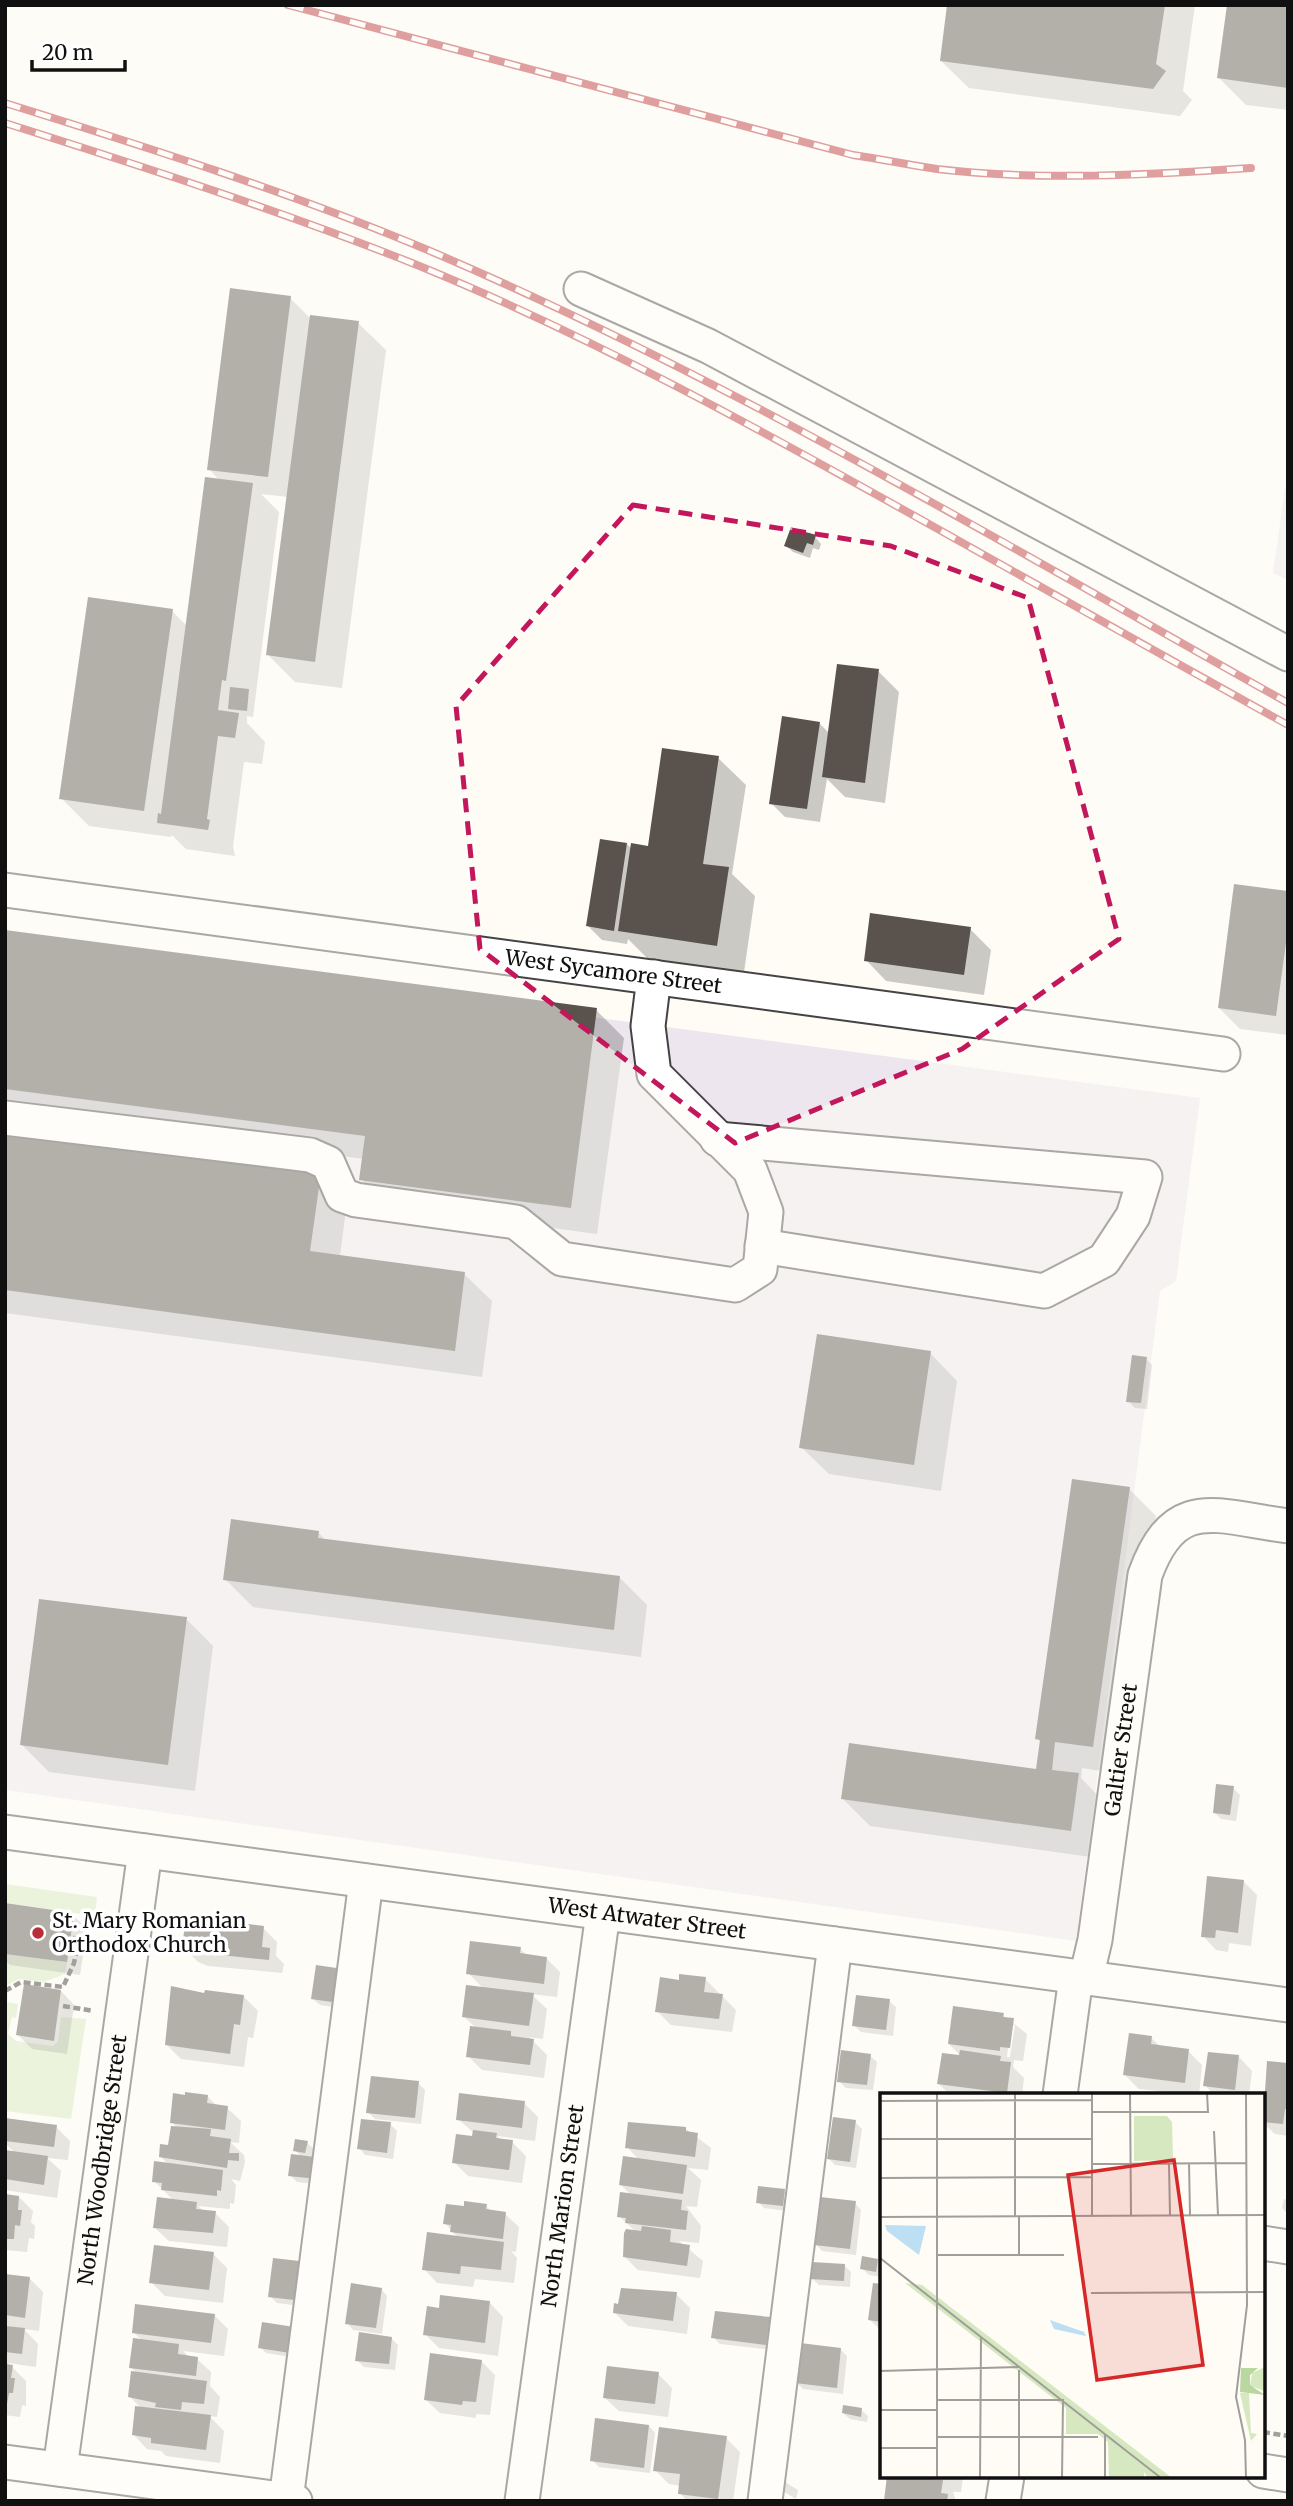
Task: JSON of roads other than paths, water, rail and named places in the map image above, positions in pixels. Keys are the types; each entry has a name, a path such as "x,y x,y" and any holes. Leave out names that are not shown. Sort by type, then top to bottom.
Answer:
{"street":[{"path":"581,289 708,346 1288,654"},
{"name":"West Sycamore Street","path":"5,890 1223,1054"},
{"path":"5,1118 310,1155 328,1163 342,1195 356,1200 516,1222 562,1259 735,1285 760,1269 766,1212 750,1170 716,1139 654,1073 648,1026 654,977"},
{"path":"716,1139 1145,1177 1133,1216 1104,1260 1044,1290 762,1246"},
{"name":"Galtier Street","path":"1060,2093 1081,1978 1095,1940 1145,1575 1154,1551 1170,1527 1200,1514 1288,1526"},
{"name":"West Atwater Street","path":"5,1832 1288,2005"},
{"name":"North Woodbridge Street","path":"60,2469 145,1851"},
{"path":"5,2462 291,2500 366,1881"},
{"name":"North Marion Street","path":"522,2501 603,1913"},
{"path":"765,2501 835,1944"},
{"path":"1265,2244 1288,2247"},
{"path":"1265,2471 1288,2475"},
{"path":"1003,2501 1007,2478"}],"railway":[{"path":"288,5 853,155 916,166 976,173 1055,176 1133,175 1251,168"},
{"path":"5,103 320,207 535,297 645,350 862,463 1288,703"},
{"path":"5,123 315,226 417,265 546,322 673,384 797,451 1288,725"}],"place":[{"name":"St. Mary Romanian Orthodox Church","path":"38,1933"}]}
